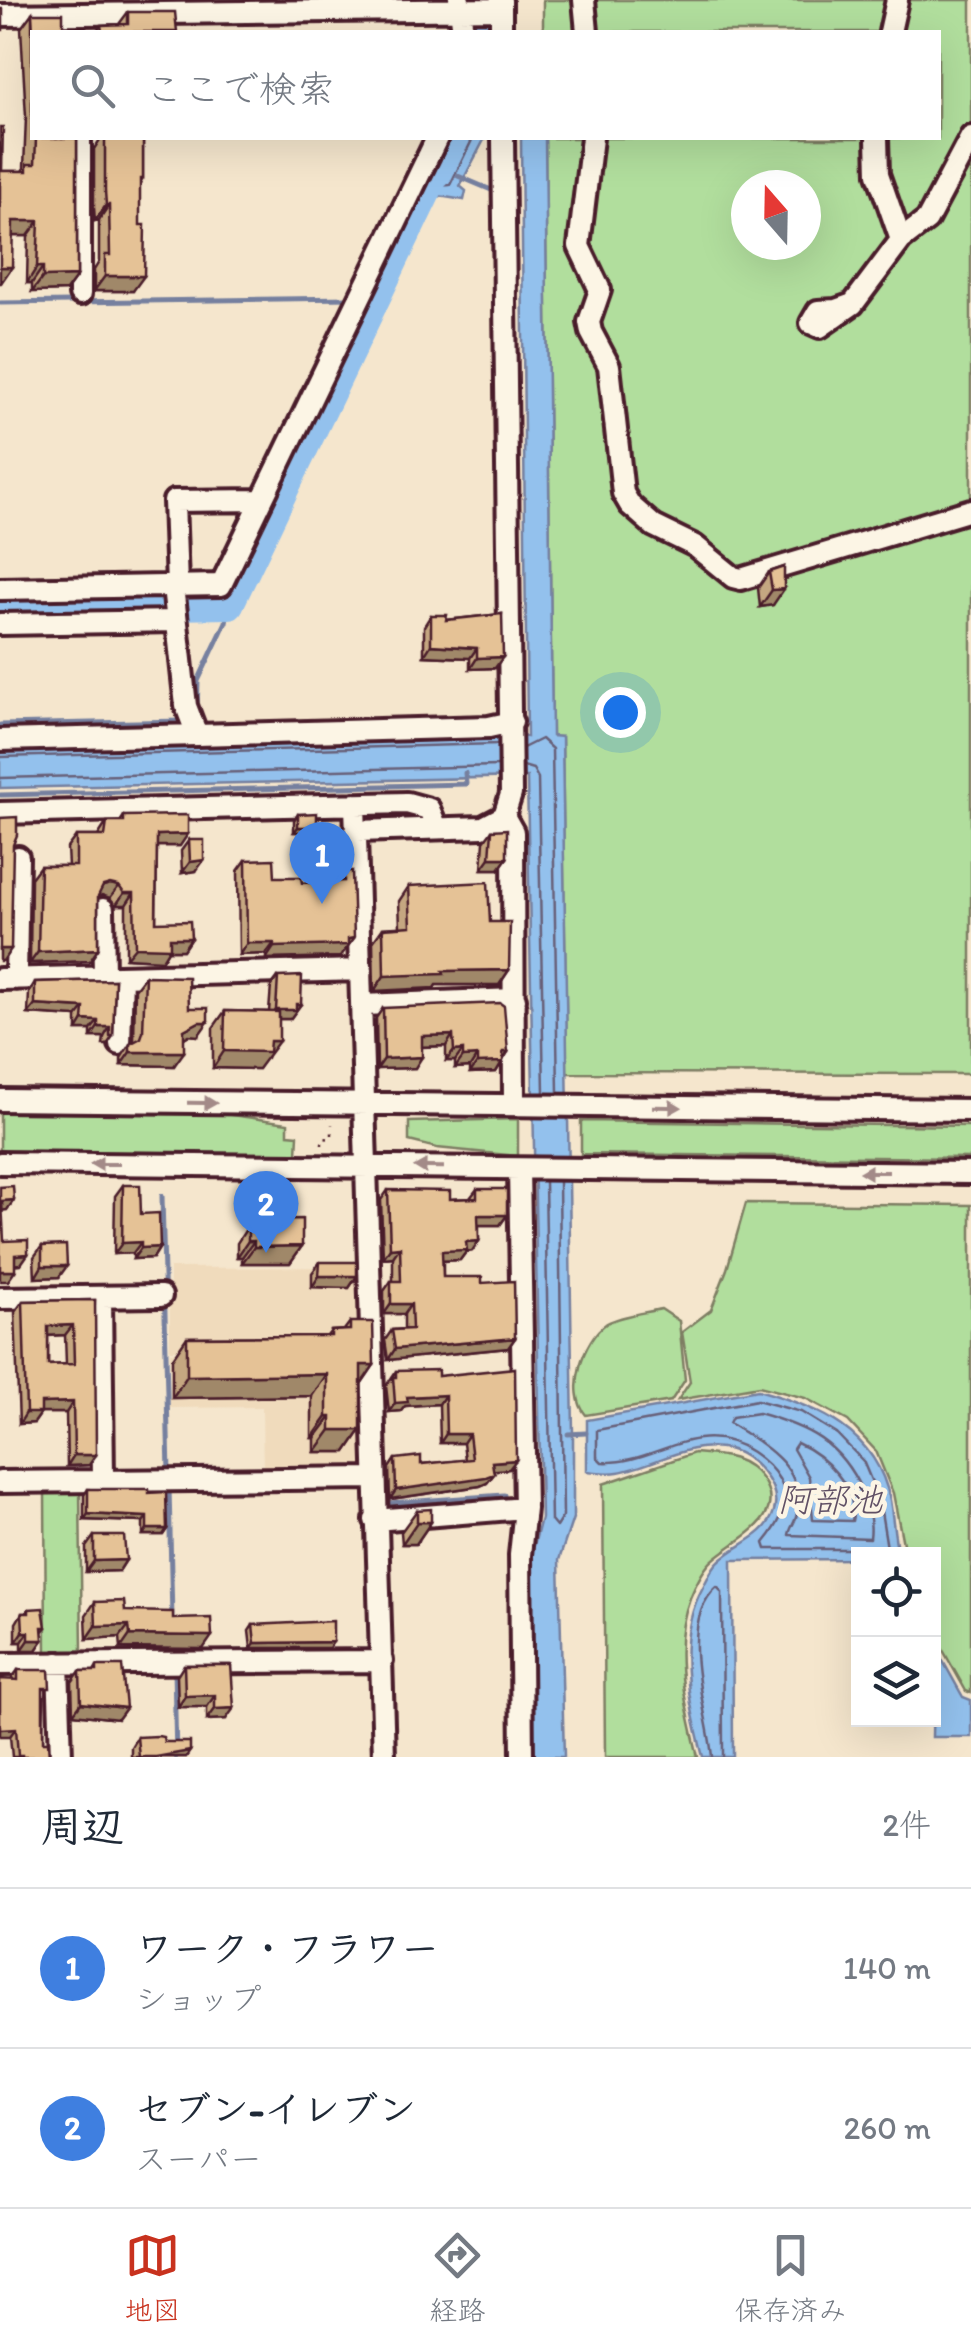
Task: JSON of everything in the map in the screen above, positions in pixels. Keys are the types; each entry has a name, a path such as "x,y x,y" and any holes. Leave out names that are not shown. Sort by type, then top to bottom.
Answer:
{"street":[{"path":"584,0 587,30"},
{"path":"890,30 897,0"},
{"path":"463,30 476,5"},
{"path":"0,15 33,6 79,23 476,5 499,30"},
{"path":"853,304 901,240 927,220 971,137"},
{"path":"80,140 80,294"},
{"path":"0,588 221,585 437,140"},
{"path":"503,140 512,729 512,778 504,816 513,832 520,1104"},
{"path":"592,140 579,246 600,290 589,322 609,366 621,486 630,504 654,526 696,546 742,579 971,510"},
{"path":"876,140 878,174 901,240"},
{"path":"192,723 175,618 174,501 262,500"},
{"path":"0,624 175,618"},
{"path":"0,740 192,723 512,729"},
{"path":"355,804 384,1757"},
{"path":"0,813 422,805 433,816 437,828"},
{"path":"358,831 483,827 504,816"},
{"path":"18,857 8,979 362,970"},
{"path":"103,909 120,1044"},
{"path":"363,1006 515,999"},
{"path":"0,1100 971,1110"},
{"path":"0,1163 971,1172"},
{"path":"522,1757 523,1169"},
{"path":"0,1298 161,1296"},
{"path":"101,1297 102,1480"},
{"path":"0,1482 373,1478"},
{"path":"376,1520 525,1508"},
{"path":"0,1664 382,1661"},
{"path":"58,1663 61,1757"}],"path":[{"path":"322,1157 322,1138 332,1138 332,1122"}],"shaded area":[{"path":"362,1267 363,1348 170,1350 170,1268"},
{"path":"364,1350 365,1468 263,1474 262,1407 170,1408 170,1352"}],"green space":[{"path":"543,0 971,0 971,1074 567,1073 562,737 552,737 545,140 941,140 941,30 543,30"},
{"path":"0,1109 217,1113 288,1123 288,1134 298,1135 297,1154 0,1153"},
{"path":"518,1119 518,1156 437,1148 409,1141 409,1122"},
{"path":"581,1121 971,1126 971,1158 581,1154"},
{"path":"746,1203 971,1205 971,1693 966,1691 941,1646 941,1547 904,1547 893,1493 876,1451 848,1421 805,1398 759,1386 678,1400 690,1382 682,1332 711,1310"},
{"path":"661,1309 679,1321 685,1380 671,1401 586,1415 577,1393 580,1366 598,1331 613,1320"},
{"path":"694,1453 731,1458 748,1465 769,1493 765,1516 757,1526 714,1559 700,1577 684,1618 682,1678 698,1757 605,1757 603,1484"},
{"path":"80,1489 82,1654 46,1655 45,1490"}],"water":[{"path":"444,140 484,140 460,186 466,191 464,200 439,196 424,206 413,201"},
{"path":"521,140 545,140 552,736 562,737 573,1434 573,1518 559,1560 564,1757 534,1757 531,1557 541,1518 527,777 0,788 0,747 506,733 527,737"},
{"name":"阿部池","path":"758,1390 802,1405 841,1425 872,1456 883,1476 897,1547 851,1547 851,1559 732,1560 733,1757 703,1757 687,1671 689,1628 694,1607 717,1563 758,1534 770,1520 775,1501 769,1481 746,1457 714,1447 686,1451 618,1472 587,1471 587,1420"},
{"path":"941,1658 963,1697 971,1700 971,1737 932,1737 932,1727 941,1727"}],"building":[{"path":"3,9 3,30 0,30"},
{"path":"128,12 175,12 177,30 102,30 101,25 128,24"},
{"path":"32,13 63,13 63,30 33,30"},
{"path":"0,127 2,171 27,171 27,164 35,164 36,140 77,140 77,276 43,277 43,267 37,267 39,221 13,221 12,267 0,267"},
{"path":"105,140 143,140 140,225 145,225 144,276 105,276 105,255 110,255"},
{"path":"784,567 784,589 772,590 769,572"},
{"path":"502,614 503,657 477,658 477,648 431,645 431,615 447,615 446,620"},
{"path":"317,813 317,827 298,827 298,814"},
{"path":"188,815 188,834 157,835 156,922 190,921 191,938 170,938 170,948 135,947 134,893 124,893 119,886 110,884 103,886 98,896 98,949 38,952 40,866 76,866 76,836 105,836 107,822 124,822 124,816"},
{"path":"17,817 11,949 0,949 0,818"},
{"path":"507,829 507,858 490,858 492,830"},
{"path":"189,840 204,840 204,860 190,862"},
{"path":"274,859 275,877 301,877 302,883 344,881 344,871 352,871 354,938 348,939 348,945 274,947 274,943 247,943 246,860"},
{"path":"488,882 490,922 510,922 509,970 384,976 383,928 411,926 409,886"},
{"path":"145,976 188,977 189,1008 208,1008 208,1022 184,1030 184,1052 130,1052 130,1044 141,1038 143,1032"},
{"path":"302,976 301,1004 296,1004 296,1010 276,1010 278,977"},
{"path":"115,980 113,1036 110,1027 98,1027 98,1021 83,1020 84,1008 35,1005 35,982"},
{"path":"500,1003 504,1006 508,1052 503,1052 503,1062 477,1063 477,1056 463,1057 463,1050 454,1051 453,1035 422,1036 422,1057 384,1059 383,1008"},
{"path":"225,1011 279,1012 279,1041 270,1041 269,1052 224,1051"},
{"path":"123,1185 140,1185 141,1214 159,1213 160,1247 122,1243"},
{"path":"13,1186 14,1200 2,1201 4,1241 28,1240 28,1254 15,1255 15,1271 0,1271 0,1187"},
{"path":"477,1189 507,1189 507,1215 478,1215 479,1241 466,1242 467,1250 442,1251 443,1277 482,1277 482,1283 514,1281 515,1338 395,1349 392,1330 412,1329 411,1304 391,1304 391,1281 401,1281 400,1247 390,1248 388,1190 450,1191 450,1199 477,1198"},
{"path":"302,1219 302,1246 254,1247 254,1241 248,1241 248,1226 262,1220"},
{"path":"66,1245 67,1266 42,1266 42,1246"},
{"path":"320,1262 357,1262 357,1276 319,1276"},
{"path":"95,1300 96,1455 74,1455 73,1402 41,1403 41,1413 26,1413 23,1301","holes":["73,1325 74,1364 48,1365 48,1326"]},
{"path":"350,1322 373,1322 374,1365 361,1365 361,1430 331,1430 331,1417 327,1417 327,1374 187,1376 187,1337 331,1336 331,1331 350,1330"},
{"path":"515,1368 516,1460 492,1462 494,1474 486,1477 396,1490 395,1459 421,1456 421,1464 472,1459 469,1434 446,1434 445,1395 407,1397 408,1402 395,1403 396,1371 438,1370 438,1376"},
{"path":"88,1489 166,1492 167,1529 147,1529 147,1517 88,1514"},
{"path":"431,1509 431,1522 417,1522 417,1510"},
{"path":"94,1536 124,1536 126,1560 94,1561"},
{"path":"124,1601 125,1611 173,1612 173,1619 211,1618 212,1636 130,1635 129,1625 96,1626 95,1602"},
{"path":"43,1608 43,1640 29,1640 29,1632 23,1632 22,1613"},
{"path":"333,1621 333,1642 255,1643 253,1625"},
{"path":"184,1665 231,1665 234,1708 215,1709 215,1695 185,1696"},
{"path":"97,1666 122,1666 126,1708 81,1703 80,1671 97,1671"},
{"path":"18,1670 49,1670 50,1688 43,1688 43,1742 48,1742 49,1757 18,1755 16,1728 0,1729 0,1679 18,1680"},
{"path":"158,1736 164,1742 190,1742 190,1751 139,1757 137,1737"}],"waterway":[{"path":"38,5 285,0"},
{"path":"475,18 475,30"},
{"path":"0,608 229,604 451,140"},
{"path":"458,176 496,192"},
{"path":"0,303 352,298"},
{"path":"197,713 198,681 226,622 229,604"},
{"path":"0,725 183,721"},
{"path":"0,795 466,784 465,773"},
{"path":"162,1196 169,1473"},
{"path":"568,1434 586,1433"},
{"path":"169,1487 172,1619"},
{"path":"390,1503 504,1495"},
{"path":"388,1531 395,1757"},
{"path":"174,1670 176,1757"}],"place":[{"name":"ワーク・フラワー","path":"322,904"},
{"name":"セブン-イレブン","path":"266,1253"}]}
